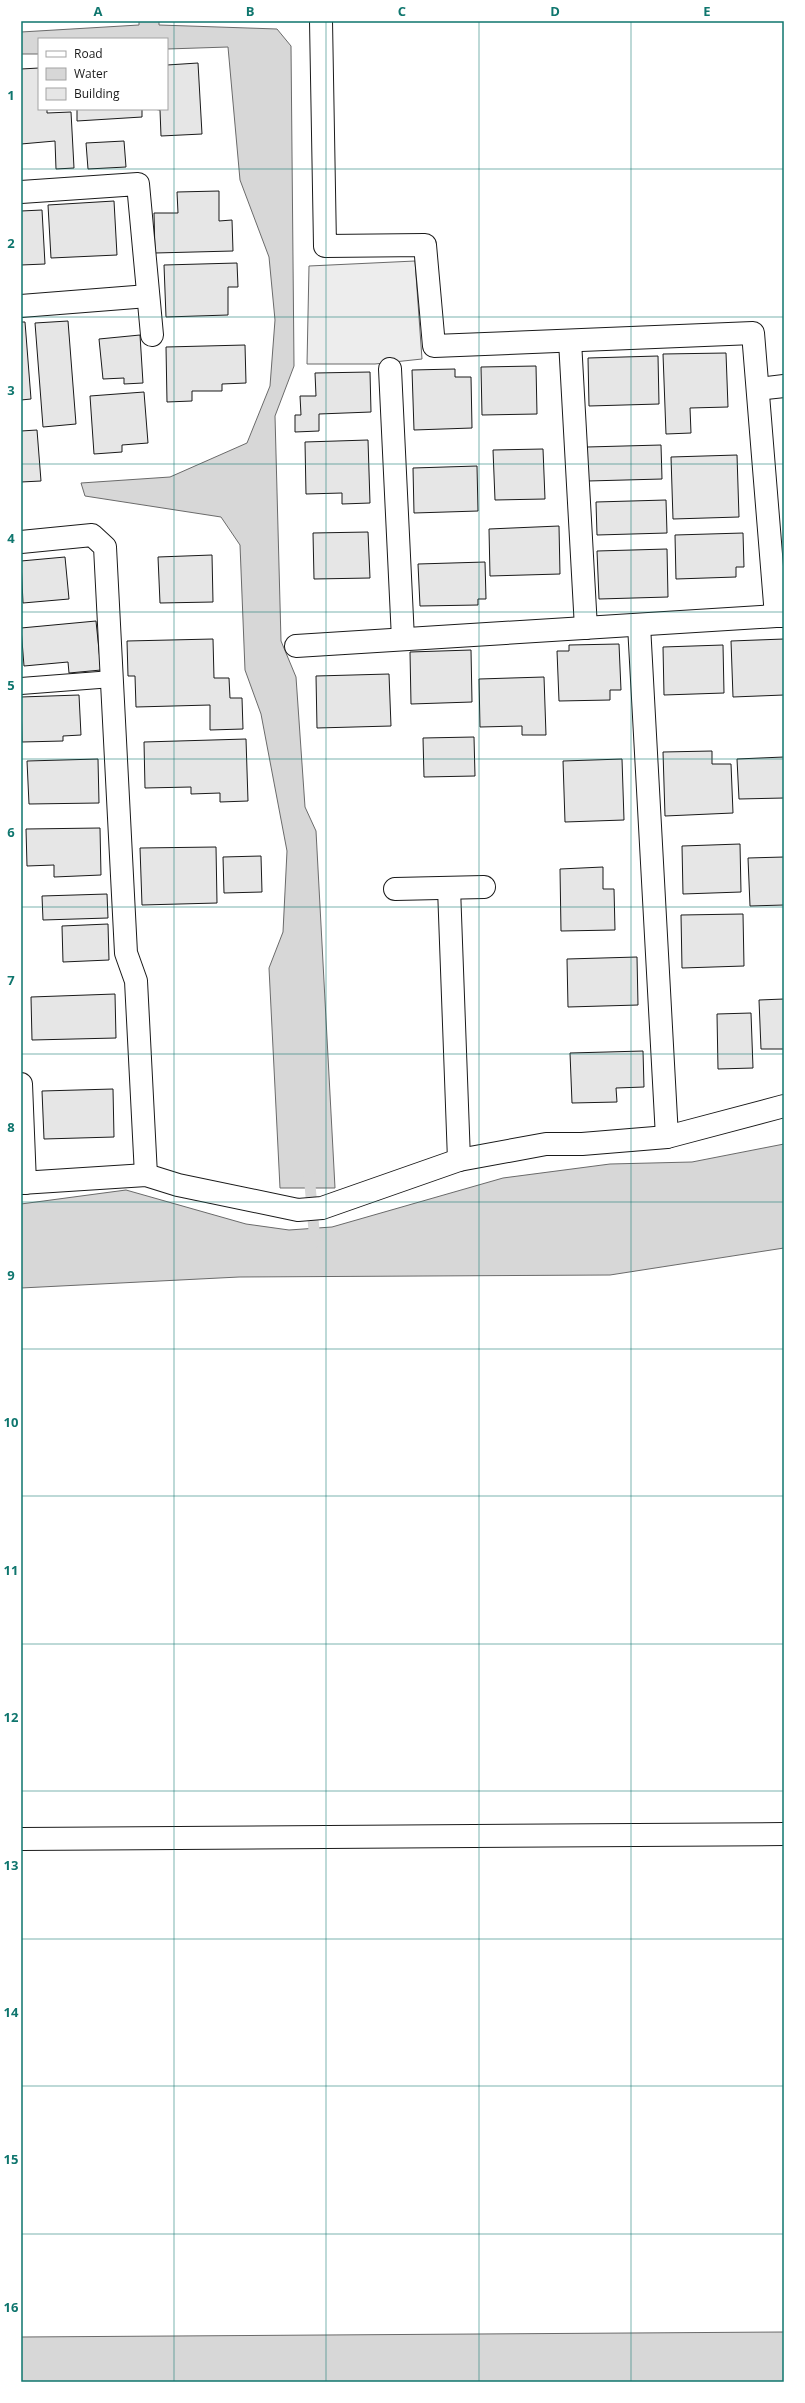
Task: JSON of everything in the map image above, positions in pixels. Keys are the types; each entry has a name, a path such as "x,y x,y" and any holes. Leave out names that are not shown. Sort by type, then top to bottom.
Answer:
{"street":[{"path":"296,646 780,616 753,333 434,346 425,245 326,246 321,21"},
{"path":"21,192 138,184 152,335"},
{"path":"21,306 148,296"},
{"path":"570,341 586,628"},
{"path":"390,369 403,639"},
{"path":"758,389 784,386"},
{"path":"21,542 92,535 105,547 126,953 136,981 146,1174"},
{"path":"639,625 667,1137"},
{"path":"395,889 484,887"},
{"path":"449,888 459,1160"},
{"path":"21,1084 23,1183 146,1174 178,1185 298,1210 322,1208 459,1160 546,1144 582,1144 667,1137 784,1106"},
{"path":"21,1839 784,1834"}],"lane":[{"path":"21,686 112,679"}],"shaded area":[{"path":"415,261 422,359 375,364 307,364 309,266"}],"water":[{"path":"139,21 159,21 159,25 277,29 291,46 294,366 275,416 281,641 296,677 305,807 316,831 335,1188 280,1188 269,968 283,932 287,851 261,714 245,670 240,545 221,517 85,496 81,483 170,477 247,443 270,386 275,320 269,257 240,180 228,47 168,49 168,38 38,38 38,54 21,54 21,32 139,25"},
{"path":"784,1144 784,1248 610,1275 239,1277 21,1288 21,1204 126,1190 246,1224 289,1230 332,1227 503,1178 610,1164 692,1162"},
{"path":"784,2332 784,2382 21,2382 21,2337"}],"building":[{"path":"198,63 202,134 161,136 160,110 168,110 168,65"},
{"path":"38,68 38,110 47,110 47,113 71,112 74,168 56,169 55,141 21,144 21,69"},
{"path":"77,110 142,110 142,117 77,121"},
{"path":"124,141 126,167 88,169 86,143"},
{"path":"219,191 219,221 232,220 233,251 155,253 154,213 178,213 177,192"},
{"path":"114,201 117,255 51,258 48,205"},
{"path":"42,210 45,264 21,265 21,211"},
{"path":"237,263 238,287 228,287 228,315 166,317 164,265"},
{"path":"68,321 76,424 43,427 35,323"},
{"path":"21,322 25,322 31,399 21,400"},
{"path":"140,335 143,383 124,384 124,378 103,379 99,339"},
{"path":"245,345 246,383 222,384 222,391 192,391 192,401 167,402 166,347"},
{"path":"726,353 728,407 690,408 691,433 666,434 663,354"},
{"path":"658,356 659,404 589,406 588,358"},
{"path":"536,366 537,414 482,415 481,367"},
{"path":"455,369 455,377 471,377 472,428 414,430 412,370"},
{"path":"370,372 371,412 319,414 319,431 295,432 295,415 301,415 300,396 316,396 315,373"},
{"path":"144,392 148,443 122,445 122,452 94,454 90,396"},
{"path":"37,430 41,481 21,482 21,431"},
{"path":"368,440 370,503 342,504 342,493 306,494 305,442"},
{"path":"661,445 662,479 588,481 587,447"},
{"path":"543,449 545,499 495,500 493,450"},
{"path":"737,455 739,517 673,519 671,457"},
{"path":"477,466 478,511 414,513 413,468"},
{"path":"666,500 667,533 597,535 596,502"},
{"path":"559,526 560,574 490,576 489,529"},
{"path":"368,532 370,578 314,579 313,533"},
{"path":"743,533 744,567 736,567 736,577 676,579 675,535"},
{"path":"667,549 668,597 599,599 597,551"},
{"path":"212,555 213,602 160,603 158,557"},
{"path":"65,557 69,599 23,603 21,561"},
{"path":"485,562 486,599 478,599 478,605 420,606 418,564"},
{"path":"96,621 101,670 69,673 68,662 24,666 21,628"},
{"path":"213,639 214,678 229,678 230,698 242,698 243,729 210,730 210,705 136,707 135,676 128,676 127,641"},
{"path":"784,639 784,695 733,697 731,641"},
{"path":"619,644 621,690 610,690 610,700 559,701 557,651 569,651 569,645"},
{"path":"723,645 724,693 664,695 663,647"},
{"path":"471,650 472,702 411,704 410,652"},
{"path":"389,674 391,726 317,728 316,676"},
{"path":"544,677 546,735 522,735 522,726 480,727 479,679"},
{"path":"79,695 81,735 63,736 63,741 22,742 21,697"},
{"path":"474,737 475,776 424,777 423,738"},
{"path":"246,739 248,801 220,802 220,793 191,794 191,787 145,788 144,742"},
{"path":"712,751 712,764 731,764 733,813 665,816 663,752"},
{"path":"784,757 784,798 739,799 737,759"},
{"path":"98,759 99,803 29,804 27,761"},
{"path":"622,759 624,820 565,822 563,761"},
{"path":"100,828 101,875 54,877 54,865 27,866 26,829"},
{"path":"740,844 741,892 683,894 682,846"},
{"path":"216,847 217,903 142,905 140,848"},
{"path":"261,856 262,892 224,893 223,857"},
{"path":"784,857 784,905 750,906 748,858"},
{"path":"603,867 603,889 614,889 615,930 561,931 560,869"},
{"path":"107,894 108,918 43,920 42,896"},
{"path":"743,914 744,966 682,968 681,915"},
{"path":"108,924 109,960 63,962 62,926"},
{"path":"637,957 638,1005 568,1007 567,959"},
{"path":"115,994 116,1038 32,1040 31,997"},
{"path":"784,999 784,1049 761,1049 759,1000"},
{"path":"751,1013 753,1068 718,1069 717,1014"},
{"path":"643,1051 644,1087 616,1088 617,1102 572,1103 570,1053"},
{"path":"113,1089 114,1137 44,1139 42,1091"}],"waterway":[{"path":"309,1173 315,1242"}]}
